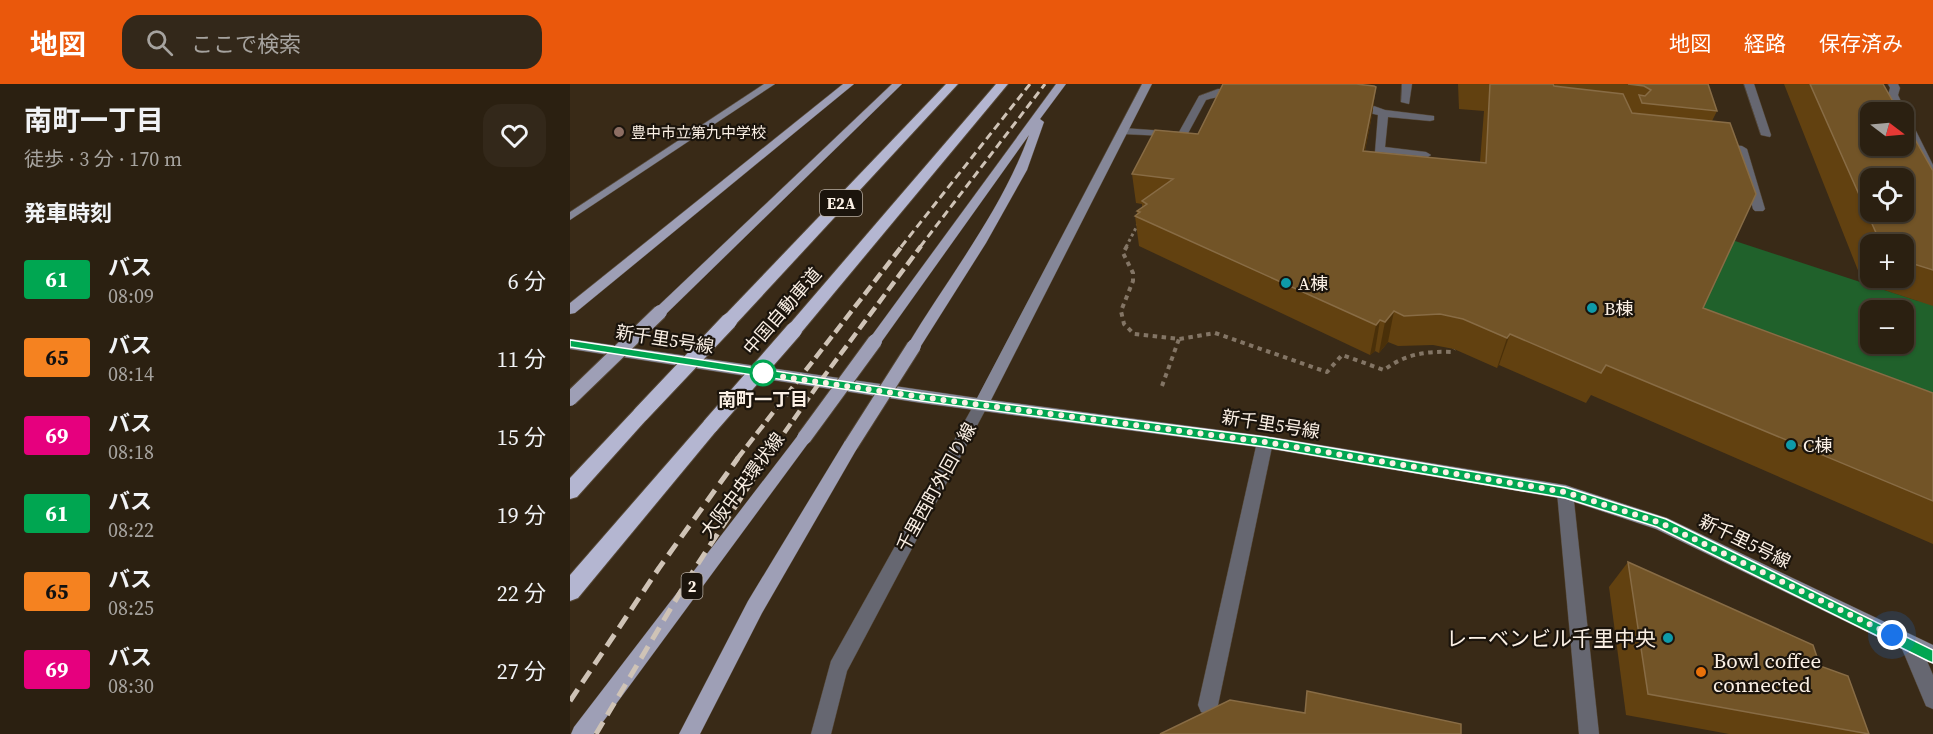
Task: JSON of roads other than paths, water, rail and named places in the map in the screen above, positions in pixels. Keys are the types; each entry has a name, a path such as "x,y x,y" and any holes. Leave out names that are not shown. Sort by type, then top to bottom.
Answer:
{"highway":[{"name":"中国自動車道","path":"570,491 952,84"},
{"name":"中国自動車道","path":"570,591 1002,84"}],"main road":[{"path":"570,310 849,84"},
{"path":"570,399 897,84"},
{"name":"大阪中央環状線","path":"581,734 804,438 1061,84"},
{"path":"689,734 755,607 851,445 980,243 1022,170 1043,108"}],"street":[{"path":"570,217 770,84"},
{"name":"千里西町外回り線","path":"821,734 838,668 981,405 1147,84"},
{"path":"1406,102 1407,84"},
{"path":"1749,84 1766,135"},
{"path":"1893,84 1895,88 1893,95 1896,102"},
{"path":"1123,131 1182,135 1202,98 1218,92 1251,95"},
{"path":"1343,105 1371,108 1383,113 1430,118"},
{"path":"1383,113 1379,150 1426,155"},
{"path":"1914,137 1933,176"},
{"path":"1707,146 1742,149 1759,209"},
{"name":"新千里5号線","path":"570,344 981,405 1265,442 1565,492 1661,523 1933,656"},
{"path":"1208,705 1265,442"},
{"path":"1565,492 1589,734"},
{"path":"1910,644 1933,699"}],"railway":[{"path":"901,247 1030,84"},
{"path":"920,247 1045,84"},
{"path":"737,459 902,246"},
{"path":"766,459 921,246"},
{"path":"570,701 659,568 738,458"},
{"path":"596,734 690,576 767,458"}],"place":[{"name":"豊中市立第九中学校","path":"619,132"},
{"name":"A棟","path":"1286,283"},
{"name":"B棟","path":"1592,308"},
{"name":"南町一丁目","path":"763,373"},
{"name":"C棟","path":"1791,445"},
{"name":"レーベンビル千里中央","path":"1668,638"},
{"name":"Bowl coffee connected","path":"1701,672"}]}
